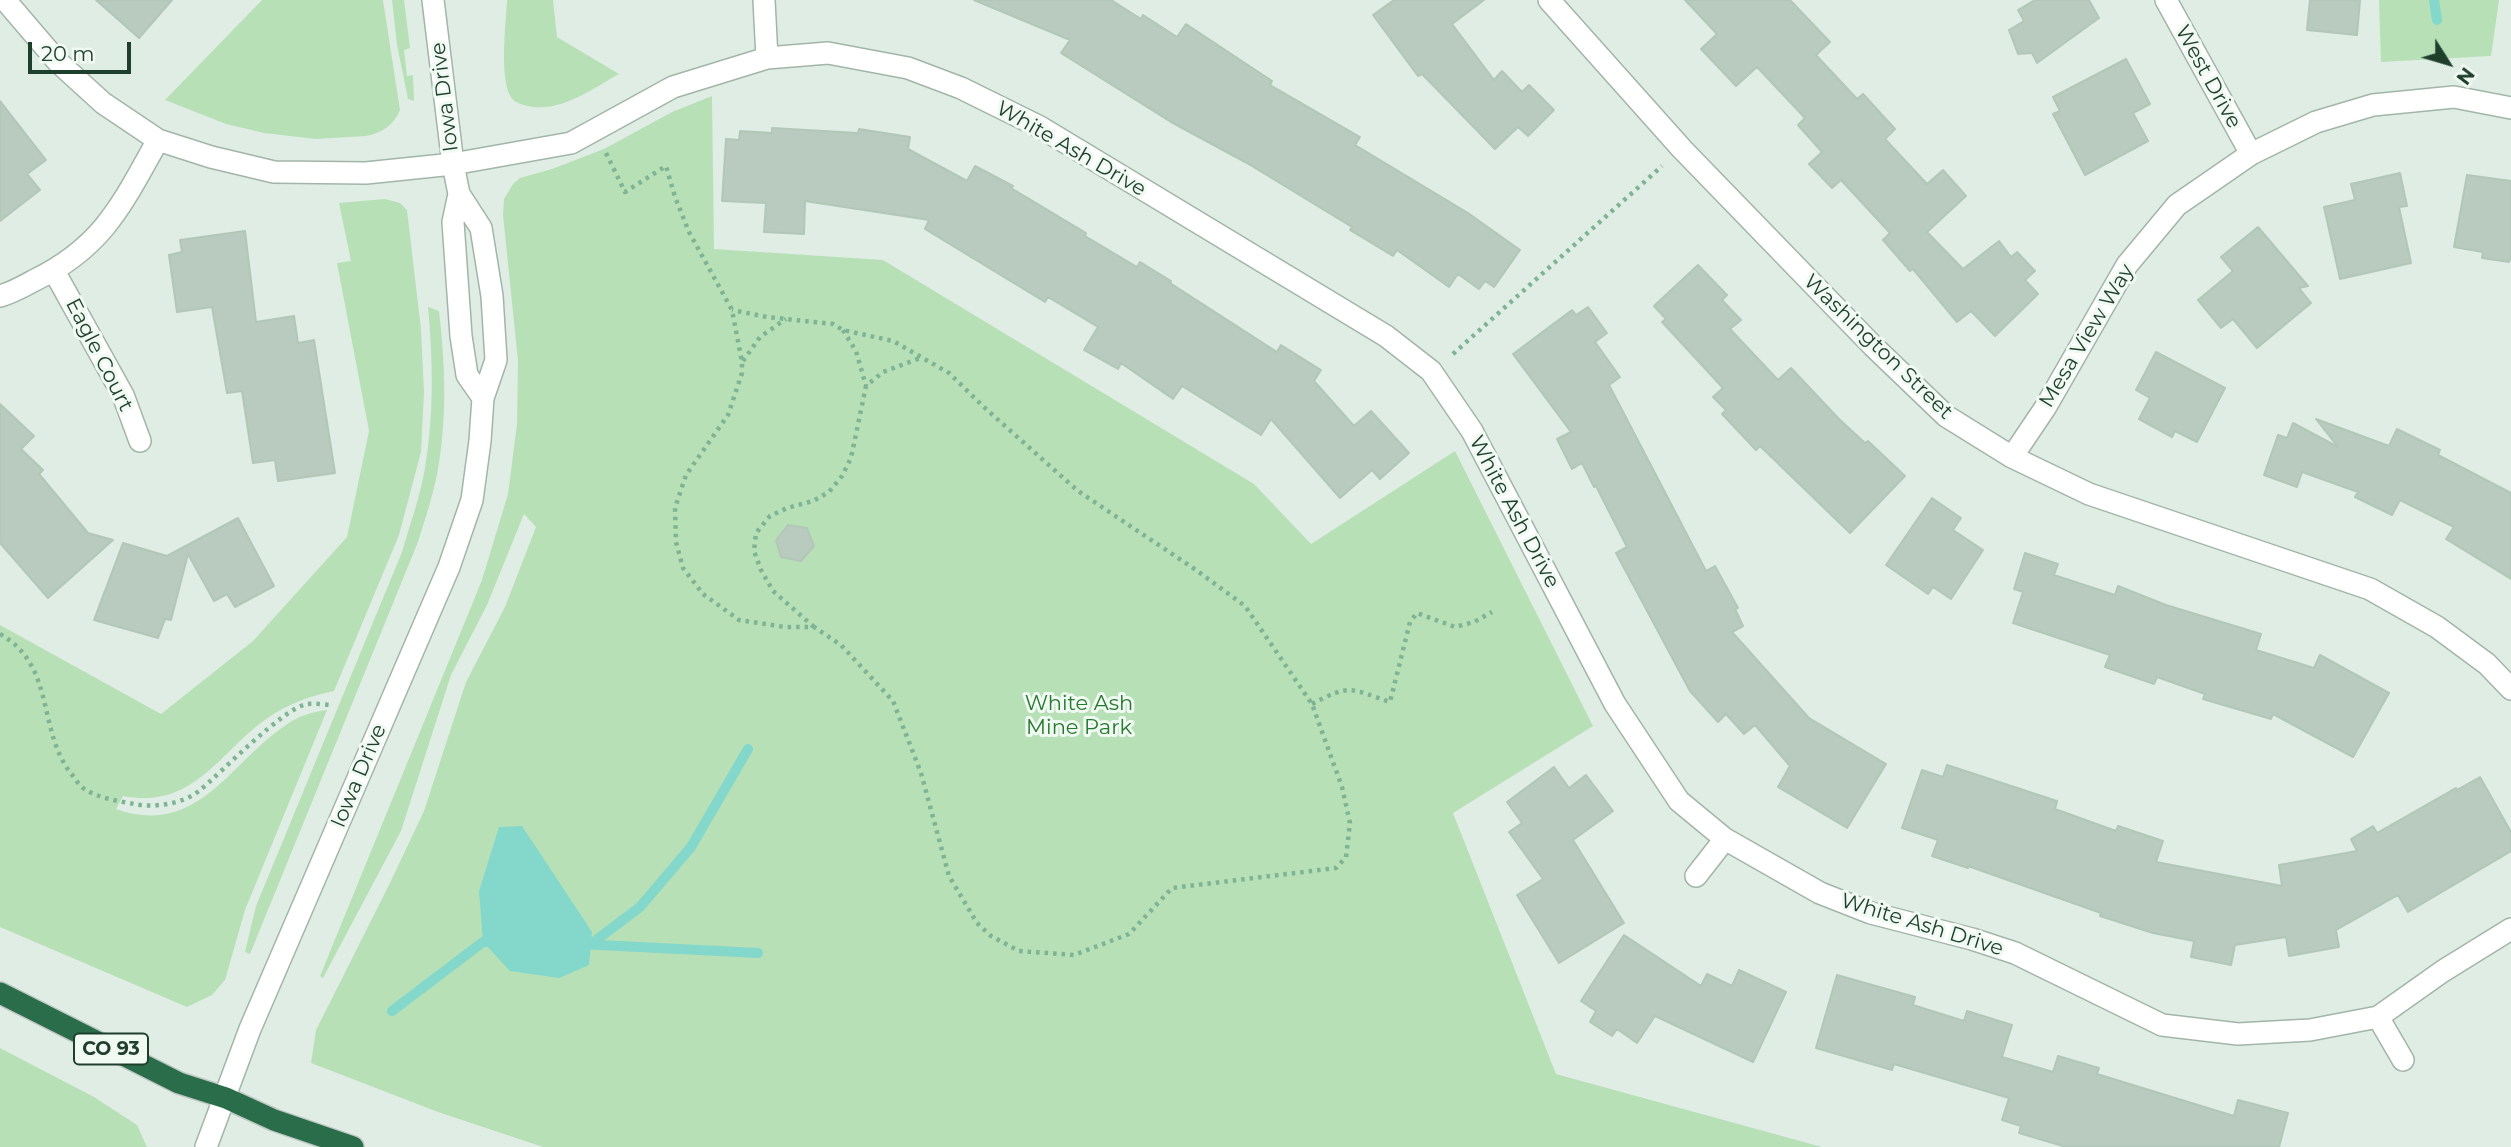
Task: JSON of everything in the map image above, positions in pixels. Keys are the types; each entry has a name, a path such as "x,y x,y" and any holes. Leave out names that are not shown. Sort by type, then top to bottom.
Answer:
{"highway":[{"name":"CO 93","path":"0,993 179,1083 226,1098 274,1120 354,1147"}],"street":[{"name":"White Ash Drive","path":"5,0 58,62 103,103 158,140 211,157 274,172 366,173 453,164 571,143 673,87 767,58 828,53 908,68 961,88 1040,127 1386,336 1432,371 1472,431 1615,704 1679,801 1725,839 1820,893 1871,913 2015,953 2162,1025 2238,1034 2310,1030 2378,1017 2443,971 2511,929"},
{"name":"Iowa Drive","path":"206,1147 250,1029 449,567 472,500 483,398 496,359 492,296 481,228 459,194 453,164 433,0"},
{"path":"764,0 767,58"},
{"name":"Washington Street","path":"1549,0 1682,149 1873,346 1946,416 2012,457 2089,494 2370,590 2437,627 2487,664 2511,690"},
{"name":"West Drive","path":"2166,0 2251,154"},
{"name":"Mesa View Way","path":"2012,457 2045,408 2127,265 2177,205 2251,154 2316,122 2373,105 2454,97 2511,108"},
{"path":"0,296 54,271 86,248 116,214 158,140"},
{"name":"Iowa Drive","path":"459,194 453,222 461,336 467,375 483,398"},
{"name":"Eagle Court","path":"54,271 123,395 140,441"},
{"path":"1696,876 1725,839"},
{"path":"2378,1017 2403,1060"}],"path":[{"path":"1432,371 1682,149"},
{"path":"605,151 625,192 666,166 689,232 732,310 742,362 742,373 729,415 686,475 675,508 676,542 683,568 703,594 739,620 785,627 814,627"},
{"path":"732,310 834,324 844,330 893,341 949,373 986,410 1078,491 1245,606 1312,704 1342,787 1350,823 1346,857 1336,868 1172,888 1129,934 1074,956 1019,951 990,936 977,923 949,876 921,772 893,701 841,645 814,627 773,591 754,551 756,533 770,516 813,501 829,492 842,476 850,458 866,386 856,351 844,330"},
{"path":"742,362 760,337 787,319"},
{"path":"866,386 883,372 920,358"},
{"path":"1312,704 1337,690 1354,688 1390,702 1409,622 1417,613 1455,627 1474,622 1492,612"},
{"path":"0,634 14,642 33,666 42,691 53,740 63,765 83,788 122,802 148,807 190,798 224,771 272,725 305,704 333,705"}],"green space":[{"path":"262,0 383,0 400,110 391,124 366,136 316,139 264,133 226,124 165,100"},
{"path":"392,0 404,0 410,48 404,50 407,76 413,75 414,101 408,99 397,45"},
{"path":"507,0 553,0 557,37 619,74 561,104 537,107 515,101 507,89 505,77"},
{"path":"2379,0 2499,0 2491,56 2381,62"},
{"name":"White Ash Mine Park","path":"712,96 714,249 883,260 1254,484 1311,544 1455,451 1593,726 1453,813 1556,1074 1822,1147 543,1147 438,1112 311,1063 316,1030 424,811 466,682 505,607 536,527 524,514 487,605 451,675 401,831 323,978 320,976 482,580 508,494 517,424 518,361 503,215 504,199 520,178 604,149 672,112"},
{"path":"385,199 400,203 407,210 421,329 424,392 421,452 399,535 334,691 300,701 269,717 188,786 169,794 148,798 123,796 116,809 145,815 169,813 191,805 211,792 266,740 286,725 305,715 327,710 245,910 225,980 212,995 187,1007 0,927 0,625 161,714 253,641 347,537 369,431 337,263 351,261 339,203"},
{"path":"428,307 439,311 444,387 442,444 430,503 418,542 250,954 245,952 256,906 402,552 418,500 428,448 431,408 432,368"},
{"path":"0,1048 94,1097 137,1125 147,1147 0,1147"}],"water":[{"path":"522,826 592,932 589,965 559,978 510,971 483,942 479,891 499,827"}],"building":[{"path":"96,0 172,0 139,38"},
{"path":"974,0 1111,0 1141,19 1143,15 1177,37 1186,24 1272,81 1270,85 1360,137 1355,145 1468,213 1520,250 1494,287 1485,281 1479,289 1458,274 1449,287 1397,250 1393,256 1350,230 1352,227 1247,163 1171,122 1061,53 1070,40"},
{"path":"1394,0 1484,0 1452,24 1494,80 1502,71 1522,92 1529,85 1554,110 1528,136 1518,127 1495,149 1422,74 1418,76 1373,15"},
{"path":"1685,0 1790,0 1830,42 1816,55 1857,99 1863,94 1895,129 1885,139 1927,184 1943,170 1966,196 1927,232 1963,269 1999,241 2011,257 2017,252 2035,271 2025,280 2038,294 1995,336 1971,311 1957,322 1913,269 1910,271 1883,240 1890,233 1841,180 1832,188 1809,164 1822,152 1798,125 1805,118 1757,67 1736,86 1701,49 1717,34"},
{"path":"2035,0 2089,0 2099,18 2037,63 2032,53 2018,54 2009,30 2024,21 2018,10"},
{"path":"2310,0 2360,0 2357,35 2307,30"},
{"path":"2126,59 2150,104 2133,113 2148,141 2085,175 2053,114 2060,111 2053,97"},
{"path":"0,101 46,160 27,174 40,190 0,221"},
{"path":"772,128 858,133 859,129 910,137 908,149 967,181 975,166 1013,186 1011,188 1137,267 1140,262 1171,281 1170,283 1277,352 1281,345 1321,370 1314,381 1354,426 1371,411 1409,453 1380,479 1372,470 1340,498 1271,419 1261,435 1182,386 1173,399 1121,363 1118,369 1084,350 1098,327 1048,297 1045,302 925,229 929,220 805,201 804,234 764,232 766,203 722,201 726,139 739,140 740,131 772,133"},
{"path":"2400,173 2407,206 2399,207 2411,263 2340,279 2324,207 2355,200 2351,184"},
{"path":"2467,175 2511,181 2509,262 2482,258 2483,252 2454,247"},
{"path":"2258,227 2308,286 2299,288 2311,303 2257,348 2233,319 2221,328 2198,300 2233,271 2221,257"},
{"path":"245,231 256,322 294,316 298,343 314,340 335,473 278,481 275,460 253,463 242,391 227,393 212,307 177,312 169,255 182,252 180,240"},
{"path":"1698,265 1727,295 1722,300 1741,320 1730,329 1778,380 1791,368 1839,419 1865,443 1868,441 1905,476 1850,533 1760,446 1756,450 1722,414 1726,410 1713,397 1723,388 1662,322 1666,319 1654,306"},
{"path":"1588,307 1607,333 1595,342 1620,377 1609,385 1706,571 1715,566 1738,608 1735,609 1743,626 1732,632 1809,718 1886,764 1847,828 1778,787 1790,766 1755,725 1744,734 1726,714 1718,722 1690,691 1616,553 1627,547 1596,486 1594,487 1582,463 1572,469 1557,439 1571,432 1513,354 1572,310 1576,315"},
{"path":"2156,352 2225,388 2197,442 2175,431 2172,437 2139,419 2150,398 2136,390"},
{"path":"0,404 34,436 21,449 43,470 39,474 88,533 113,540 48,598 0,543"},
{"path":"2316,419 2389,446 2397,429 2440,450 2438,455 2511,493 2511,579 2446,539 2454,527 2400,500 2392,515 2355,497 2358,492 2302,472 2297,487 2264,475 2278,435 2287,438 2293,423 2338,447"},
{"path":"1932,498 1961,518 1953,530 1983,550 1951,599 1933,587 1928,594 1886,565"},
{"path":"238,518 274,586 235,607 227,594 214,601 188,554 171,620 165,619 158,638 94,620 123,543 167,556"},
{"path":"788,525 807,528 814,546 801,561 781,557 776,540"},
{"path":"2025,553 2058,564 2054,575 2115,595 2118,586 2166,605 2261,634 2256,650 2314,668 2320,655 2389,693 2353,757 2273,714 2271,719 2203,699 2205,694 2157,677 2154,684 2105,667 2110,655 2013,623 2023,592 2014,589"},
{"path":"1947,765 2057,801 2055,809 2116,831 2118,826 2163,841 2156,862 2282,886 2279,865 2357,851 2351,839 2373,826 2377,833 2480,777 2511,832 2511,851 2408,912 2398,895 2336,930 2339,947 2289,956 2286,937 2235,945 2231,965 2191,957 2194,941 2153,933 2100,916 2101,913 1932,856 1938,840 1902,828 1922,770 1943,777"},
{"path":"1554,767 1569,788 1586,775 1613,811 1573,840 1624,923 1559,963 1517,895 1543,879 1509,832 1522,823 1507,802"},
{"path":"1624,935 1701,986 1707,974 1732,986 1739,970 1786,992 1753,1062 1655,1016 1637,1043 1617,1029 1612,1036 1590,1022 1596,1011 1581,1001"},
{"path":"1837,975 1915,997 1913,1005 1964,1021 1967,1011 2012,1025 2002,1057 2053,1072 2058,1056 2099,1068 2097,1074 2234,1116 2238,1100 2288,1113 2279,1147 2066,1147 2019,1133 2021,1126 2002,1120 2009,1098 1894,1064 1892,1070 1816,1048"}],"waterway":[{"path":"2434,0 2437,20"},
{"path":"591,944 640,907 691,847 748,749"},
{"path":"392,1011 483,942 496,942"},
{"path":"579,944 758,953"}]}
